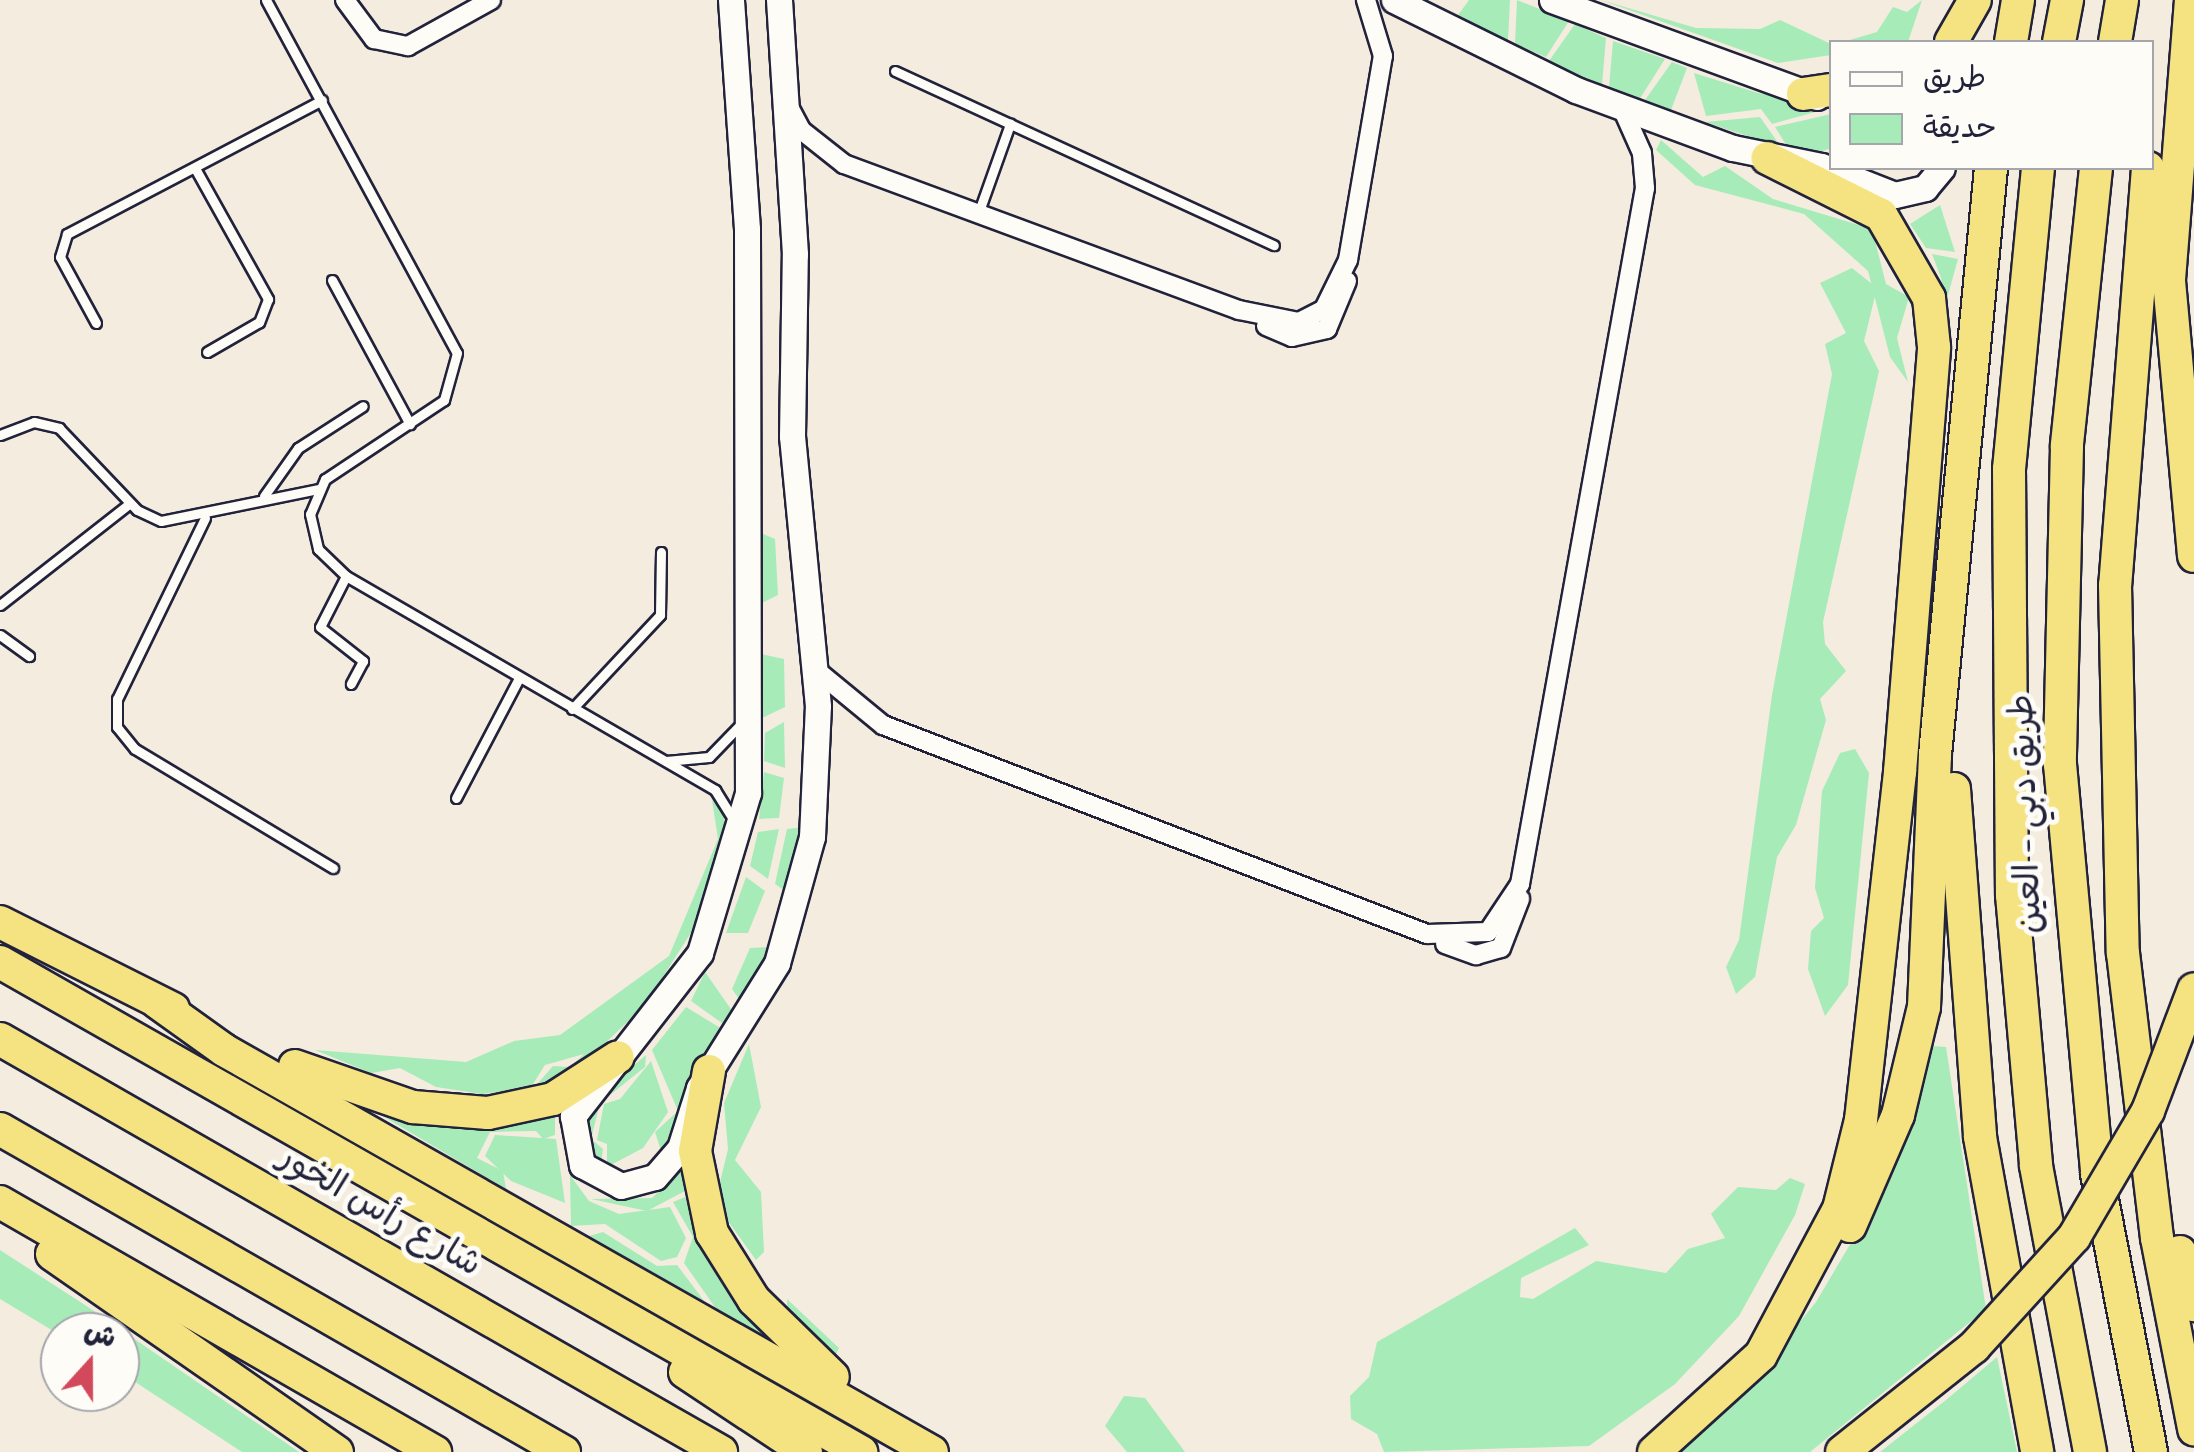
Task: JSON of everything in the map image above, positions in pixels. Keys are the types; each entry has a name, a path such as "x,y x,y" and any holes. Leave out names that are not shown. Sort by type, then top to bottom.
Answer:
{"highway":[{"path":"1952,40 1975,0"},
{"path":"2011,40 2018,0"},
{"path":"2059,40 2067,0"},
{"path":"2115,40 2122,0"},
{"path":"2154,129 2178,0"},
{"path":"2192,0 2169,281 2194,556"},
{"path":"1767,158 1859,200 1898,234 1930,298 1934,346 1861,1120 1839,1209 1789,1317"},
{"path":"1654,1452 1738,1381 1824,1275 1872,1181 1918,1044 1991,170"},
{"name":"طريق دبي - العين","path":"2038,170 2009,469 2010,860 2036,1166 2090,1452"},
{"name":"طريق دبي - العين","path":"2096,170 2067,446 2060,764 2095,1156 2150,1452"},
{"path":"2148,170 2125,369 2115,585 2124,972 2157,1238 2194,1429"},
{"path":"1950,624 1968,1034 2037,1452"},
{"path":"2125,905 2161,1158 2194,1305"},
{"path":"0,922 156,1002 332,1082 438,1111 533,1106 618,1057"},
{"path":"0,962 860,1452"},
{"path":"1842,1452 1974,1347 2074,1237 2148,1111 2194,989"},
{"path":"156,1002 209,1041 932,1452"},
{"name":"شارع رأس الخور","path":"0,1039 721,1452"},
{"path":"709,1071 695,1172 724,1256 804,1354 944,1452"},
{"path":"0,1129 564,1452"},
{"path":"0,1205 41,1247 336,1452"},
{"path":"0,1205 435,1452"},
{"path":"447,1214 514,1267 806,1452"}],"street":[{"path":"345,0 374,39 408,46 492,0"},
{"path":"731,0 747,229 742,518 751,710 738,848 700,953 576,1106 570,1136 590,1174 621,1186 643,1184 674,1159 709,1071 766,989 798,903 816,793 814,668 792,436 786,102 779,0"},
{"path":"786,102 828,156 1240,310 1285,323 1312,318 1333,298 1348,260 1382,56 1366,0"},
{"path":"1394,0 1622,108 1767,158 1829,169"},
{"path":"1552,0 1822,95"},
{"path":"814,668 842,700 883,726 1427,934 1488,932 1520,884 1645,188 1642,153 1622,108"},
{"path":"1830,170 1895,195 1925,188 1940,170"}],"lane":[{"path":"0,435 34,422 58,428 130,503 161,521 204,518 264,496 318,489 450,392 455,344 266,0"},
{"path":"895,71 1274,244"},
{"path":"96,322 64,265 62,241 322,100"},
{"path":"978,214 1010,124"},
{"path":"196,170 268,298 259,322 207,352"},
{"path":"332,280 410,424"},
{"path":"264,496 298,448 362,406"},
{"path":"318,489 313,538 346,576 725,799 738,848"},
{"path":"0,605 130,503"},
{"path":"204,518 117,699 118,727 136,749 333,868"},
{"path":"572,709 660,615 661,552"},
{"path":"346,576 320,627 362,659 351,684"},
{"path":"0,635 29,656"},
{"path":"456,798 520,678"},
{"path":"658,761 710,757 751,710"}],"green space":[{"path":"1469,0 1510,0 1508,41 1458,15"},
{"path":"1517,0 1569,21 1546,57 1515,44"},
{"path":"1601,0 1696,28 1760,29 1780,20 1829,43 1829,55 1778,63"},
{"path":"1922,0 1909,40 1850,40 1877,32 1893,7 1907,12"},
{"path":"1575,24 1606,38 1602,85 1549,61"},
{"path":"1613,41 1665,59 1639,100 1609,87"},
{"path":"1672,62 1687,68 1671,110 1645,100"},
{"path":"1694,73 1758,93 1829,108 1772,124 1761,109 1706,116"},
{"path":"1829,114 1829,149 1812,155 1788,148 1775,127"},
{"path":"1760,117 1781,147 1705,122"},
{"path":"1661,140 1703,177 1725,166 1773,199 1872,229 1886,284 1909,297 1897,338 1908,382 1890,357 1868,271 1804,214 1695,185 1656,150"},
{"path":"1940,205 1955,252 1926,248 1910,224"},
{"path":"1932,254 1958,259 1946,302 1941,278"},
{"path":"1852,268 1877,288 1864,341 1879,371 1823,622 1825,644 1846,671 1820,699 1826,720 1796,825 1777,857 1755,977 1736,994 1726,967 1739,940 1772,695 1832,374 1825,344 1846,333 1820,283"},
{"path":"756,531 775,539 778,595 758,605"},
{"path":"761,654 784,659 785,707 762,718"},
{"path":"784,722 785,768 764,761 765,733"},
{"path":"1855,749 1869,773 1848,985 1825,1016 1808,969 1811,931 1824,918 1815,888 1822,791 1840,753"},
{"path":"764,772 784,778 779,818 759,819"},
{"path":"712,800 723,811 726,832 692,931 645,1005 570,1077 523,1096 486,1098 531,1091 553,1066 570,1067 584,1054 545,1065 531,1087 482,1094 436,1087 400,1068 371,1073 315,1050 466,1062 514,1041 560,1035 669,956 718,839"},
{"path":"805,827 791,895 775,884 787,829"},
{"path":"779,829 768,879 750,866 758,832"},
{"path":"746,877 765,891 748,933 726,933"},
{"path":"772,947 744,1006 732,989 750,948"},
{"path":"705,972 735,1015 729,1028 691,1001"},
{"path":"686,1007 727,1032 662,1154 655,1132 678,1111 652,1050"},
{"path":"749,1044 761,1107 735,1160 761,1192 764,1252 756,1260 715,1203 728,1149 724,1103"},
{"path":"1933,1046 1946,1047 1986,1309 1810,1452 1675,1452 1731,1407 1816,1302 1855,1236"},
{"path":"646,1055 645,1067 600,1103 591,1139 603,1149 600,1170 581,1128 598,1096"},
{"path":"651,1061 668,1112 643,1148 607,1167 607,1144 597,1140 604,1104 620,1099"},
{"path":"555,1113 555,1135 543,1139 536,1131 490,1132 477,1158 503,1171 506,1189 381,1115 502,1126"},
{"path":"495,1135 556,1139 565,1203 511,1181 485,1156"},
{"path":"681,1170 685,1191 647,1211 591,1199 652,1198"},
{"path":"570,1175 589,1201 619,1214 670,1207 686,1238 677,1257 661,1261 605,1224 571,1226"},
{"path":"1790,1178 1805,1184 1795,1215 1739,1316 1675,1384 1589,1446 1384,1452 1377,1434 1351,1419 1350,1396 1369,1377 1377,1342 1575,1228 1589,1245 1521,1278 1520,1297 1533,1299 1596,1261 1666,1273 1688,1249 1725,1238 1711,1214 1738,1187 1776,1190"},
{"path":"685,1197 696,1221 788,1353 717,1310 684,1263 693,1237 673,1202"},
{"path":"603,1232 657,1266 677,1265 705,1302 589,1236"},
{"path":"0,1250 95,1312 40,1312 40,1323 0,1299"},
{"path":"787,1299 839,1348 834,1359 787,1315"},
{"path":"140,1343 299,1452 242,1452 140,1385"},
{"path":"1997,1357 2017,1452 1880,1452 1946,1400"},
{"path":"1124,1396 1145,1398 1185,1452 1127,1452 1105,1426"}]}
